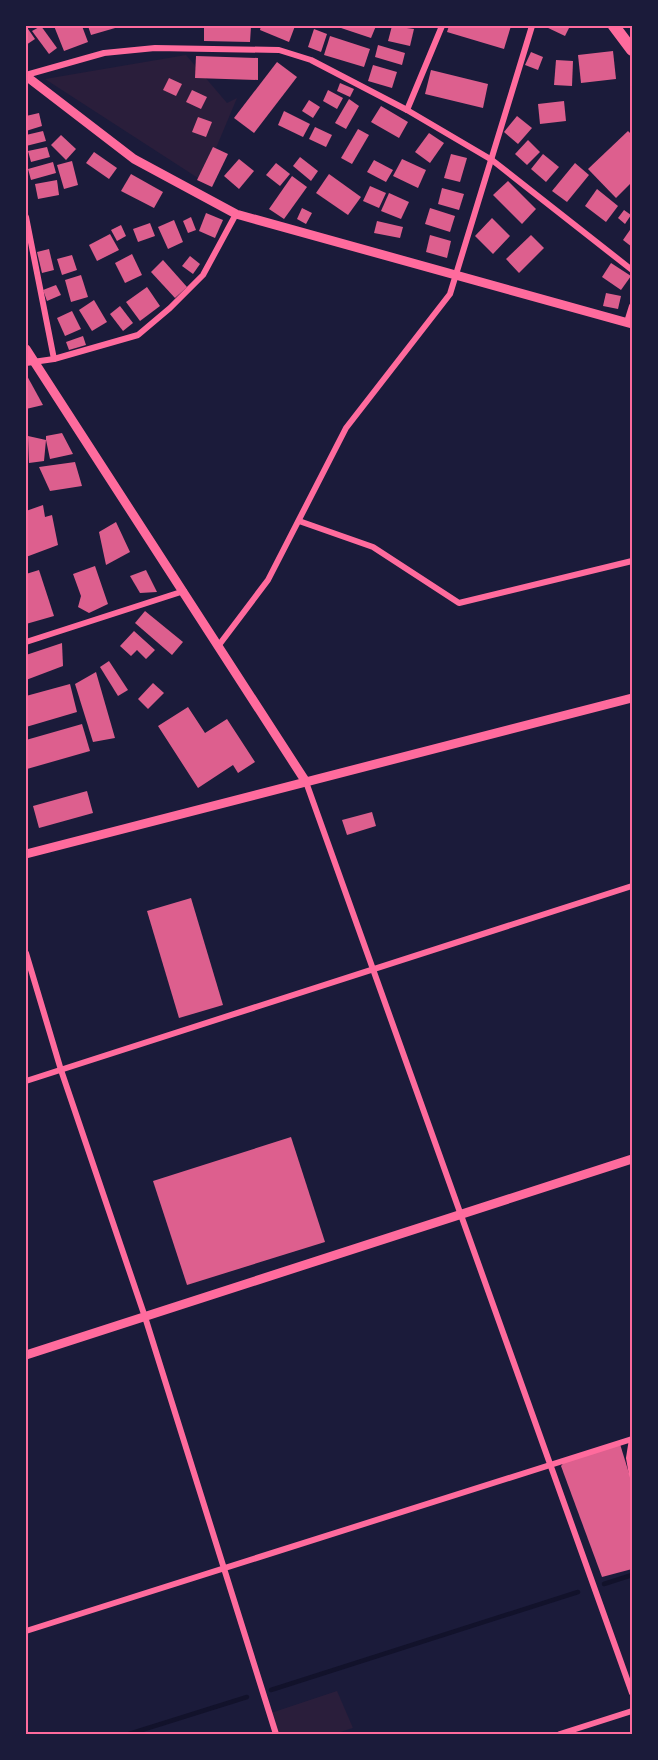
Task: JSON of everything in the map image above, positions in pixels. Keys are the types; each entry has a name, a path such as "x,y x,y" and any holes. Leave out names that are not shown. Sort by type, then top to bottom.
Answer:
{"main road":[{"path":"614,26 633,50"}],"street":[{"path":"407,110 442,26"},
{"path":"219,645 268,580 346,428 450,294 532,26"},
{"path":"26,75 104,53 155,48 279,50 311,60 407,110 492,160 633,270"},
{"path":"26,75 134,159 236,214 630,323 633,306"},
{"path":"30,362 54,359 138,334 170,308 202,275 236,214"},
{"path":"26,217 54,359"},
{"path":"26,349 30,362 184,591 306,782 633,1693"},
{"path":"299,520 373,547 459,603 633,561"},
{"path":"26,642 184,591"},
{"path":"26,854 633,698"},
{"path":"26,1081 633,886"},
{"path":"26,953 61,1070 145,1317 276,1734"},
{"path":"26,1355 633,1159"},
{"path":"26,1631 632,1439 630,1458 633,1475"},
{"path":"560,1734 633,1712"}],"shaded area":[{"path":"186,55 227,103 237,98 216,148 198,178 45,79"},
{"path":"337,1691 353,1728 334,1734 278,1734 271,1713"}],"building":[{"path":"26,26 35,39 26,45"},
{"path":"41,26 57,48 49,54 32,31"},
{"path":"54,26 82,26 88,42 64,51"},
{"path":"88,26 122,26 91,35"},
{"path":"204,26 251,26 250,42 204,41"},
{"path":"261,26 295,26 289,42 260,30"},
{"path":"335,26 376,26 371,38"},
{"path":"392,26 414,29 410,46 388,41"},
{"path":"449,26 511,26 504,49 447,32"},
{"path":"544,26 570,26 565,36"},
{"path":"314,29 327,34 321,52 308,47"},
{"path":"330,36 370,49 364,67 324,55"},
{"path":"378,45 405,53 402,65 375,57"},
{"path":"613,51 616,79 581,83 578,55"},
{"path":"531,52 543,57 538,70 525,65"},
{"path":"196,56 258,58 258,80 195,78"},
{"path":"556,60 573,61 572,86 554,85"},
{"path":"277,62 297,77 254,133 234,118"},
{"path":"373,65 397,72 392,88 368,81"},
{"path":"431,70 488,84 483,108 425,94"},
{"path":"169,78 182,84 176,96 163,90"},
{"path":"340,83 354,89 350,97 337,91"},
{"path":"192,90 207,97 201,109 186,102"},
{"path":"328,90 343,98 337,109 323,101"},
{"path":"349,99 359,106 346,129 335,123"},
{"path":"309,100 320,107 313,118 302,111"},
{"path":"564,101 566,121 540,124 538,104"},
{"path":"381,106 408,122 399,138 371,122"},
{"path":"284,111 310,124 303,137 278,125"},
{"path":"39,113 42,126 26,131 26,116"},
{"path":"517,116 532,128 518,144 504,132"},
{"path":"198,117 212,122 206,137 192,132"},
{"path":"315,127 332,135 326,147 309,139"},
{"path":"358,129 369,135 352,164 341,158"},
{"path":"43,131 46,141 26,146 26,135"},
{"path":"628,131 632,135 632,182 616,198 588,169"},
{"path":"429,133 444,143 430,163 415,152"},
{"path":"61,135 76,149 66,160 51,145"},
{"path":"528,140 540,152 527,165 515,154"},
{"path":"47,147 50,157 31,162 28,151"},
{"path":"213,147 228,154 212,187 197,180"},
{"path":"94,152 117,168 109,179 86,163"},
{"path":"451,154 467,158 460,182 444,178"},
{"path":"543,154 559,167 546,182 531,169"},
{"path":"300,157 318,171 311,181 293,166"},
{"path":"239,159 254,171 239,189 224,176"},
{"path":"402,159 426,170 418,188 393,176"},
{"path":"374,160 393,170 386,182 367,172"},
{"path":"72,161 78,185 64,189 57,165"},
{"path":"53,162 56,173 31,180 28,169"},
{"path":"276,163 290,174 280,186 266,175"},
{"path":"575,163 589,175 567,202 552,191"},
{"path":"131,174 163,192 154,208 121,191"},
{"path":"329,174 361,197 348,215 316,193"},
{"path":"292,176 307,187 284,219 269,209"},
{"path":"57,180 59,195 38,199 35,184"},
{"path":"508,181 536,209 522,224 493,195"},
{"path":"370,186 386,193 379,208 363,201"},
{"path":"442,188 464,194 459,210 438,204"},
{"path":"597,189 618,206 606,222 585,206"},
{"path":"389,193 409,202 401,219 381,211"},
{"path":"302,208 312,213 306,224 297,219"},
{"path":"430,208 455,216 450,232 425,224"},
{"path":"624,210 631,215 625,224 618,218"},
{"path":"206,213 223,220 215,238 199,231"},
{"path":"191,217 196,230 188,233 183,221"},
{"path":"492,218 510,236 493,254 475,236"},
{"path":"174,220 183,242 168,249 158,227"},
{"path":"377,221 403,227 400,238 374,233"},
{"path":"150,223 155,236 138,242 133,229"},
{"path":"121,225 126,236 117,241 111,230"},
{"path":"632,227 632,247 623,240"},
{"path":"110,234 119,250 97,261 89,245"},
{"path":"430,235 451,241 447,258 426,252"},
{"path":"531,235 544,248 519,273 506,259"},
{"path":"49,249 54,270 42,273 37,252"},
{"path":"132,254 142,275 125,283 115,263"},
{"path":"72,255 77,270 62,275 57,259"},
{"path":"190,256 200,264 193,274 182,266"},
{"path":"163,260 187,287 175,298 151,272"},
{"path":"611,263 631,276 621,290 602,277"},
{"path":"81,275 88,297 71,302 65,280"},
{"path":"56,285 61,295 47,301 43,290"},
{"path":"147,287 160,306 140,321 126,302"},
{"path":"606,293 621,296 618,309 603,306"},
{"path":"94,300 107,322 92,331 79,310"},
{"path":"120,306 133,323 123,331 110,314"},
{"path":"72,311 81,329 65,336 57,318"},
{"path":"83,336 86,345 69,350 66,342"},
{"path":"26,374 43,405 26,409"},
{"path":"62,433 73,454 50,459 46,436"},
{"path":"28,436 46,440 44,461 29,463"},
{"path":"75,462 82,486 50,491 39,467"},
{"path":"43,505 45,517 52,515 58,545 26,557 26,511"},
{"path":"116,522 130,552 106,565 99,532"},
{"path":"95,566 108,604 89,613 78,607 81,596 73,574"},
{"path":"39,570 54,616 26,624 26,574"},
{"path":"146,570 157,592 140,593 130,576"},
{"path":"145,611 183,642 172,655 135,623"},
{"path":"134,631 155,650 146,659 137,650 131,656 120,646"},
{"path":"62,643 63,666 26,680 26,655"},
{"path":"109,661 128,690 118,696 100,667"},
{"path":"96,672 115,738 93,742 75,684"},
{"path":"153,683 164,693 148,709 138,699"},
{"path":"70,684 77,712 26,727 26,696"},
{"path":"188,707 205,733 227,719 255,762 238,773 233,765 198,788 158,726"},
{"path":"82,724 90,751 27,769 26,740"},
{"path":"87,791 93,813 39,828 33,806"},
{"path":"372,812 376,826 347,835 342,820"},
{"path":"191,898 223,1005 179,1018 147,911"},
{"path":"291,1137 325,1242 187,1285 153,1181"},
{"path":"620,1444 632,1483 632,1569 602,1577 561,1466 565,1461"}],"waterway":[{"path":"604,1584 632,1575"},
{"path":"271,1690 578,1592"},
{"path":"129,1734 247,1697"}]}
